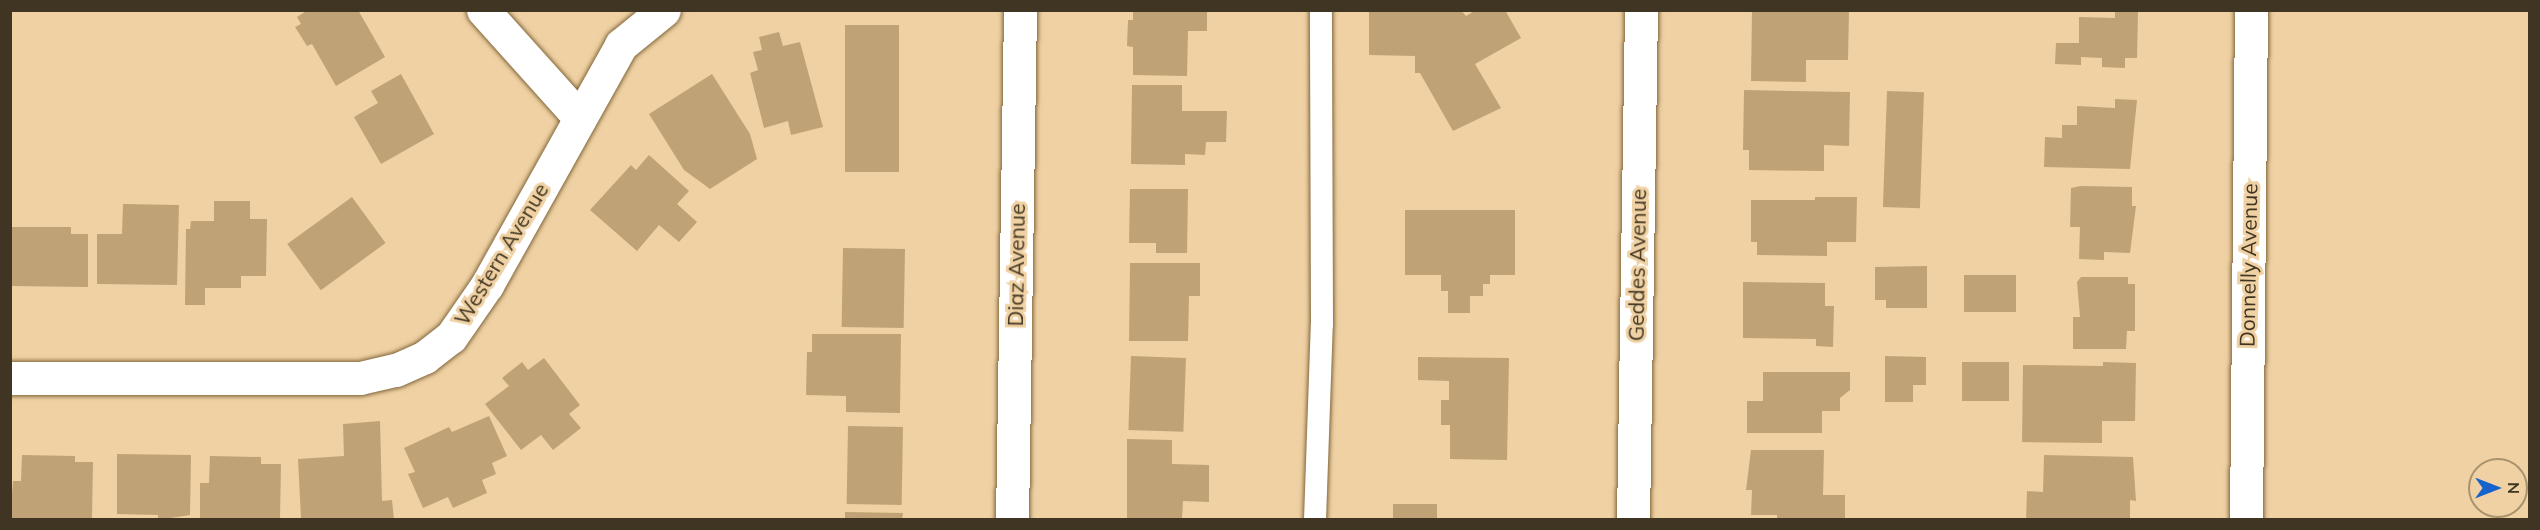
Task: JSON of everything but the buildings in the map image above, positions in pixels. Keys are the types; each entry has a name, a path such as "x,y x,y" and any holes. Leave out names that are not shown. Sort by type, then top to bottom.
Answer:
{"street":[{"path":"483,10 580,118"},
{"name":"Western Avenue","path":"10,378 360,378 396,370 425,357 451,337 487,285 621,45 664,10"},
{"name":"Diaz Avenue","path":"1012,519 1020,10"},
{"name":"Geddes Avenue","path":"1633,519 1641,10"},
{"name":"Donnelly Avenue","path":"2246,519 2251,10"}],"lane":[{"path":"1315,519 1322,324 1321,10"}]}
